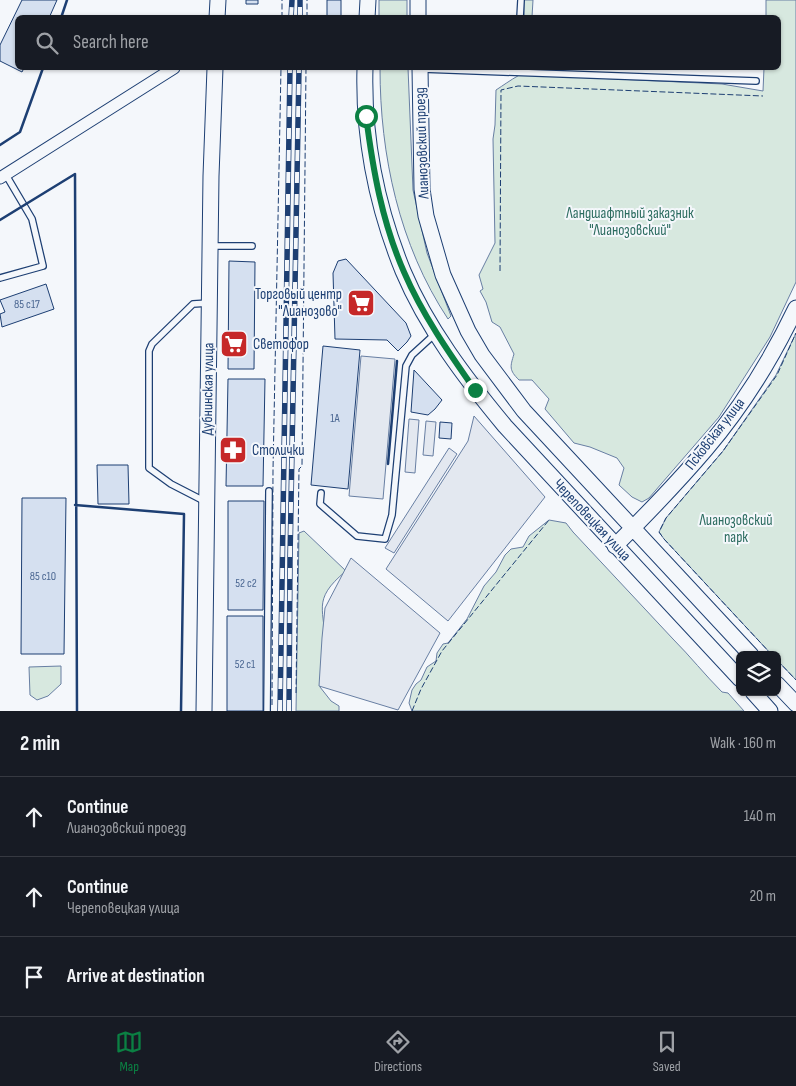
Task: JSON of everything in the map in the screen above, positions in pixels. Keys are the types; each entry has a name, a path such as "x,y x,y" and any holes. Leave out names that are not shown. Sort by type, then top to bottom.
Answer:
{"main road":[{"path":"217,15 218,0"},
{"path":"367,15 368,0"},
{"path":"418,0 418,15"},
{"name":"Дубнинская улица","path":"204,711 209,303 215,70"},
{"path":"365,70 367,126 372,163 384,215 404,273 436,332"},
{"name":"Лианозовский проезд","path":"420,70 422,189 426,216 443,275 468,331"},
{"name":"Псковская улица","path":"616,546 707,448 729,420 786,330 796,308"},
{"name":"Череповецкая улица","path":"468,331 482,355 524,410 746,651"},
{"name":"Череповецкая улица","path":"436,332 475,390 505,426 736,674"},
{"path":"781,688 796,704"},
{"path":"757,696 770,711"}],"street":[{"path":"3,176 171,70"}],"lane":[{"path":"520,0 520,15"},
{"path":"520,70 756,81"},
{"path":"0,278 43,266 32,219 3,176"},
{"path":"210,246 252,246"},
{"path":"207,502 171,484 149,468 149,351 152,344 194,304 209,303"},
{"path":"321,493 320,504 357,536 385,539 392,515 406,366 412,355 436,332"},
{"path":"267,711 269,491"}],"green space":[{"path":"379,0 407,0 407,15 379,15"},
{"path":"524,0 533,0 532,15 524,15"},
{"name":"Ландшафтный заказник \"Лианозовский\"","path":"766,0 796,0 796,282 770,337 719,417 649,498 642,502 632,497 619,485 624,468 617,458 574,443 545,409 549,399 532,380 519,380 513,374 511,365 514,354 500,327 492,322 486,302 480,291 483,289 479,275 495,243 493,139 496,90 530,70 546,70 553,76 722,84 763,91 764,70 781,70 781,15 766,15"},
{"path":"380,70 408,70 413,190 427,253 451,316 448,319 431,291 405,230 389,166 381,101"},
{"name":"Лианозовский парк","path":"796,333 796,680 781,664 781,651 768,651 659,532 666,518 723,451 776,375"},
{"path":"549,520 566,523 716,686 722,692 728,693 744,711 412,711 409,703 412,690 421,680 427,667 436,661 437,653 443,644 448,643 467,619 484,586 496,572 505,555 511,549 523,547 529,536"},
{"path":"304,531 346,571 328,590 322,606 325,648 320,687 331,701 339,706 339,711 296,711 299,533"},
{"path":"61,666 61,684 48,696 37,700 30,695 29,667"}],"shaded area":[{"path":"361,356 395,359 383,499 349,496"},
{"path":"474,416 545,497 448,621 386,569 468,441"},
{"path":"409,419 419,420 415,473 405,472"},
{"path":"426,421 436,422 433,456 423,455"},
{"path":"449,448 457,454 394,553 385,548"},
{"path":"351,558 440,633 398,710 319,686 325,608"}],"building":[{"path":"22,0 57,0 50,15 15,15 15,68 0,61 0,45"},
{"path":"246,0 258,0 258,4 246,4"},
{"path":"327,0 341,0 341,15 327,15"},
{"name":"Торговый центр \"Лианозово\"","path":"346,259 406,323 411,336 398,351 387,340 335,339 333,273 338,261"},
{"path":"229,261 255,262 254,369 228,369"},
{"path":"46,284 54,309 2,327 0,314 5,312 0,300"},
{"path":"323,346 360,350 348,489 311,485"},
{"path":"414,370 442,400 428,415 411,412"},
{"path":"228,379 265,379 263,486 226,486"},
{"path":"440,422 452,423 451,439 439,438"},
{"path":"97,465 128,465 129,504 98,504"},
{"path":"22,498 66,498 64,654 21,654"},
{"path":"228,501 264,501 263,610 228,610"},
{"path":"227,616 263,616 263,711 227,711"}],"railway":[{"path":"291,15 292,0"},
{"path":"300,0 300,15"},
{"path":"280,711 290,70"},
{"path":"289,711 299,70"}],"fence":[{"path":"282,0 282,15"},
{"path":"307,0 307,15"},
{"path":"272,705 273,470 281,70"},
{"path":"296,693 299,469 302,466 306,70"},
{"path":"500,271 501,90 518,86 763,96"},
{"path":"768,651 659,532 666,518 723,451 777,375 796,333"},
{"path":"412,711 421,689 442,651 549,520"},
{"path":"781,664 796,680"}],"wall":[{"path":"62,15 67,0"},
{"path":"0,145 20,132 42,70"},
{"path":"0,220 75,174 77,711"},
{"path":"388,464 397,361"},
{"path":"75,505 184,514 181,711"}],"place":[{"name":"Торговый центр \"Лианозово\"","path":"361,303"},
{"name":"Светофор","path":"234,344"},
{"name":"Столички","path":"233,450"}],"route":[{"path":"366,116 372,163 384,215 404,273 436,332 475,390"}]}
